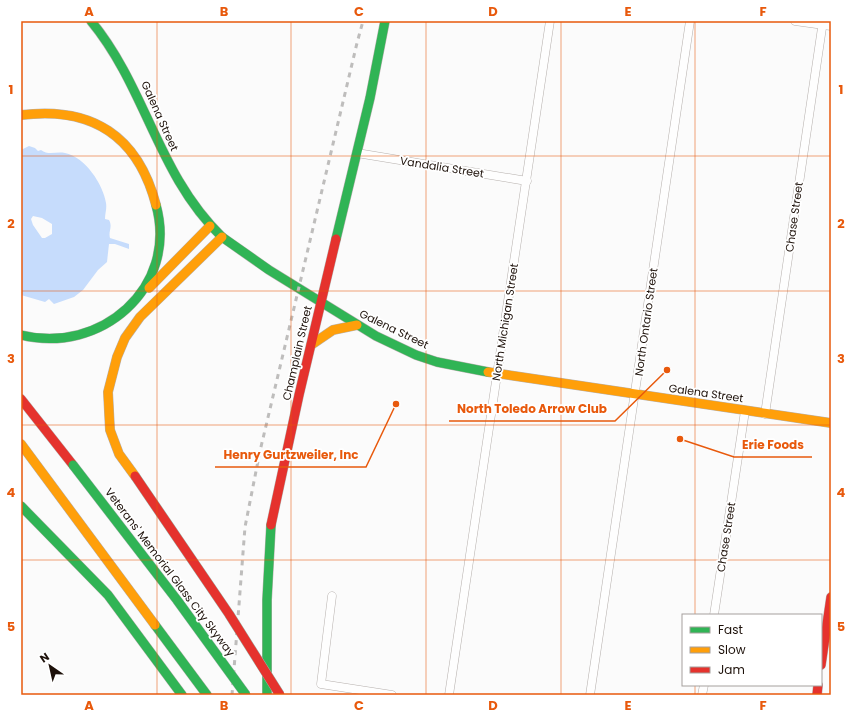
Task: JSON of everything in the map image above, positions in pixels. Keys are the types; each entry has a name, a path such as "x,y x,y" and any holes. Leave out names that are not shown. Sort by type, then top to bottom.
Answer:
{"main road":[{"name":"Galena Street","path":"91,21 112,47 125,68 163,155 192,204 210,226 222,237 262,267 357,325 434,361 635,395 831,423"},
{"name":"Champlain Street","path":"266,695 267,600 271,524 311,345 357,153 385,21"},
{"path":"21,115 54,113 85,120 109,131 123,142 146,170 158,206 160,238 157,257 151,275 137,300"},
{"path":"21,335 42,338 78,335 108,322 137,300 210,226"},
{"path":"222,237 140,317 125,338 117,357 108,392 110,430 120,454 228,614 280,695"},
{"path":"311,345 333,330 357,325"},
{"name":"Veterans' Memorial Glass City Skyway","path":"21,400 177,600 246,695"},
{"path":"21,444 207,695"},
{"path":"21,506 108,595 182,695"},
{"path":"822,658 831,597"}],"street":[{"name":"North Michigan Street","path":"449,695 550,21"},
{"name":"North Ontario Street","path":"590,695 690,21"},
{"path":"795,21 826,24"},
{"name":"Chase Street","path":"765,414 826,24"},
{"name":"Vandalia Street","path":"357,153 526,181"},
{"name":"Chase Street","path":"714,614 745,411"},
{"path":"332,596 321,684 392,695"}],"water":[{"path":"29,146 38,151 41,150 47,153 65,153 79,160 86,166 97,180 104,196 106,203 105,219 109,220 111,225 110,238 129,244 129,249 115,244 109,244 107,262 98,270 83,290 74,297 54,304 49,299 45,302 21,295 21,150","holes":["33,216 42,218 52,224 52,234 45,238 42,238 33,225 31,219"]}],"railway":[{"path":"232,695 245,527 260,451 363,21"}],"traffic: fast":[{"path":"91,21 110,47 126,75 167,159 182,186 200,212 222,237"},
{"path":"336,239 370,98 385,21"},
{"path":"21,335 50,339 79,335 104,325 127,309 144,288 156,263 160,235 156,205"},
{"path":"222,237 269,270 376,336 416,355 437,362 488,372"},
{"path":"73,465 177,600 246,695"},
{"path":"21,506 108,595 182,695"},
{"path":"267,695 267,600 271,525"},
{"path":"155,625 207,695"}],"traffic: slow":[{"path":"21,115 46,113 70,116 90,121 108,131 124,144 137,161 148,181 156,205"},
{"path":"149,288 210,226"},
{"path":"135,476 119,454 110,430 108,392 117,357 125,338 140,317 222,237"},
{"path":"311,345 333,330 357,325"},
{"path":"488,372 831,423"},
{"path":"21,444 155,625"}],"traffic: jam":[{"path":"271,525 299,395 336,239"},
{"path":"21,399 73,465"},
{"path":"135,476 229,614 280,695"},
{"path":"822,658 831,597"},
{"path":"817,695 818,686"}],"place":[{"name":"North Toledo Arrow Club","path":"667,370"},
{"name":"Henry Gurtzweiler, Inc","path":"396,404"},
{"name":"Erie Foods","path":"680,439"}]}
